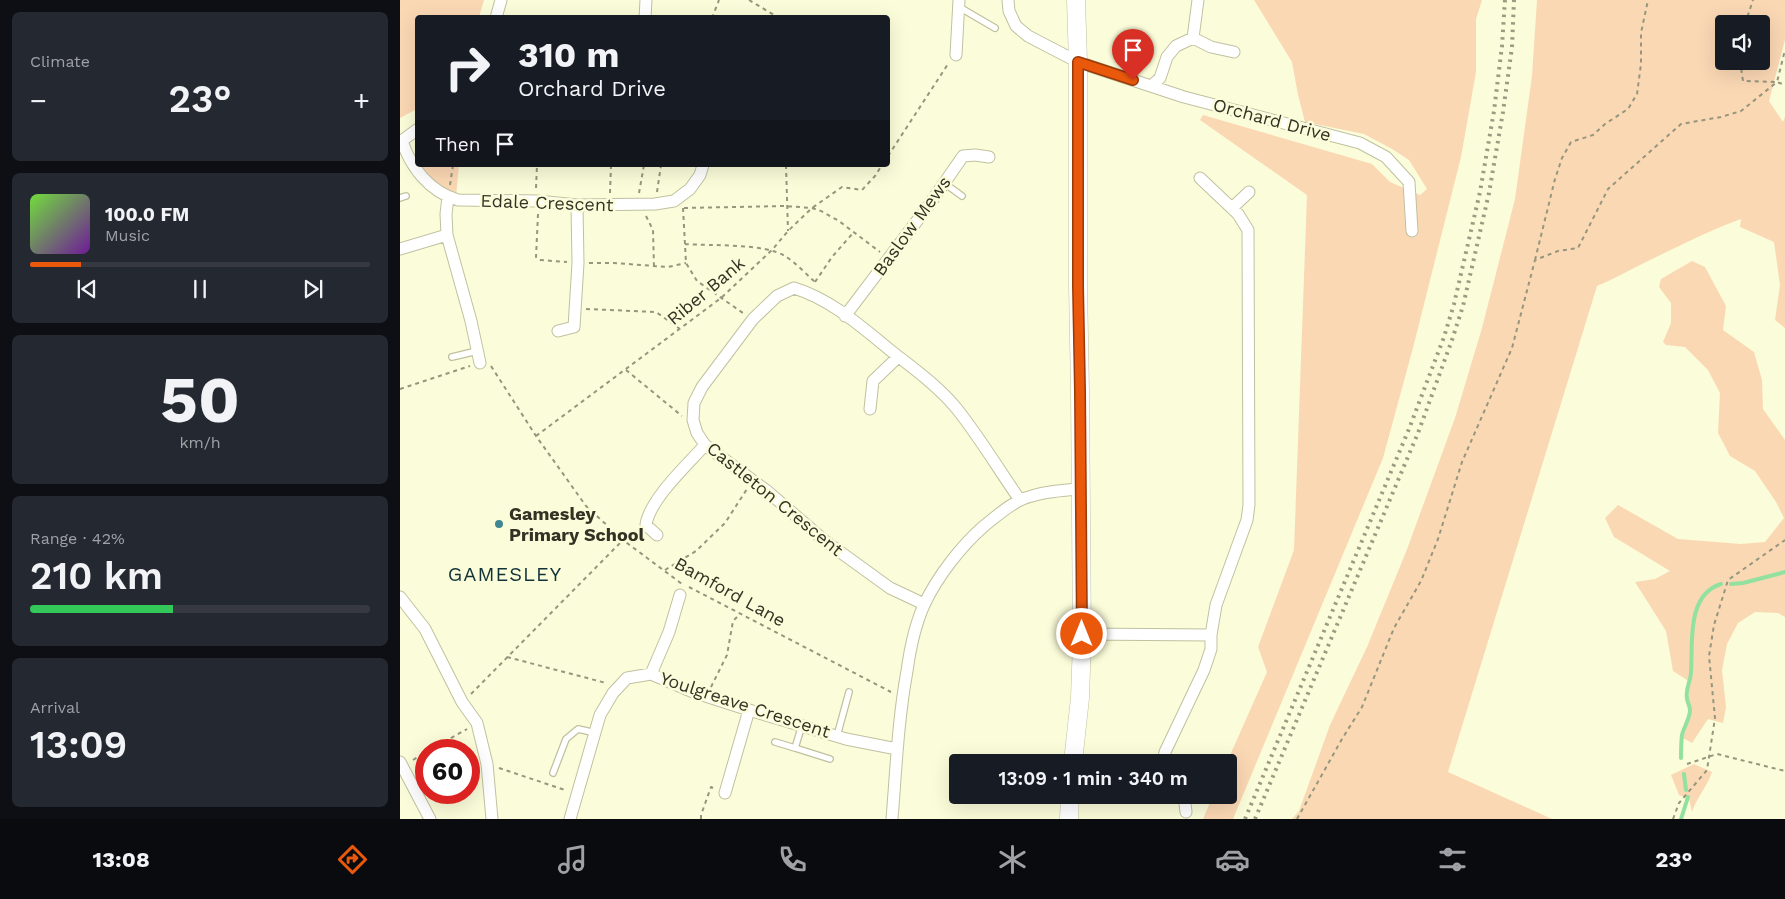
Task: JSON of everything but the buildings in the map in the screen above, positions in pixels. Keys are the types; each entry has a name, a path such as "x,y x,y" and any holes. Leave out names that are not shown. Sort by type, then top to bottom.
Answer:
{"main road":[{"path":"1074,754 1080,698 1082,634 1076,0"},
{"path":"1069,819 1070,804"}],"street":[{"path":"497,15 501,0"},
{"path":"645,15 646,0"},
{"name":"Orchard Drive","path":"1008,0 1009,11 1016,26 1028,36 1078,62 1184,98 1360,143 1386,157 1409,182 1412,231"},
{"path":"1193,38 1198,0"},
{"path":"956,55 959,3"},
{"path":"1193,38 1211,47 1234,52"},
{"path":"1151,86 1160,78 1167,57 1176,46 1193,38"},
{"path":"401,141 415,131"},
{"name":"Edale Crescent","path":"401,141 407,156 418,172 434,188 448,197 458,200 538,201 577,205 674,202"},
{"name":"Baslow Mews","path":"846,316 962,156 989,157"},
{"path":"674,202 690,189 700,175 702,167"},
{"path":"1165,754 1204,670 1211,649 1211,635 1216,605 1247,520 1249,505 1248,230 1238,214 1200,178"},
{"path":"1232,208 1249,192"},
{"path":"448,197 446,214 447,235 480,363"},
{"path":"558,331 574,328 578,263 577,205"},
{"path":"400,249 447,235"},
{"name":"Castleton Crescent","path":"924,604 890,588 825,541 752,479 705,444 695,428 693,420 694,403 702,387 753,320 777,296 794,288 825,300 864,328 930,381 957,409 1020,500"},
{"path":"870,409 873,381 898,357"},
{"path":"657,535 646,525 647,516 656,501 705,444"},
{"path":"892,819 902,698 910,653 924,604 950,562 973,536 990,521 1020,500 1059,491 1081,489"},
{"path":"651,674 669,632 680,595"},
{"path":"400,597 425,629 462,702 477,723 487,764 492,819"},
{"path":"1082,634 1211,635"},
{"name":"Youlgreave Crescent","path":"619,686 626,678 651,674 706,696 749,710 838,736 897,749"},
{"path":"570,819 600,715 619,686"},
{"path":"725,793 749,710"},
{"path":"401,764 430,819"},
{"path":"1185,804 1186,812"}],"lane":[{"path":"959,3 995,28"},
{"path":"944,183 962,196"},
{"path":"452,357 477,351"},
{"path":"838,736 850,692"},
{"path":"794,748 802,725"},
{"path":"553,773 566,739 578,729 596,732"},
{"path":"776,742 830,759"}],"path":[{"path":"713,15 719,0"},
{"path":"749,0 774,15"},
{"path":"1298,819 1362,707 1394,628 1421,581 1443,523 1462,462 1512,348 1562,158 1571,142 1593,136 1605,124 1628,109 1637,94 1641,64 1641,33 1648,0"},
{"path":"1748,15 1754,0"},
{"path":"1536,260 1558,251 1578,248 1608,189 1681,124 1721,117 1741,111 1777,82 1785,50"},
{"path":"890,153 956,55"},
{"path":"1741,70 1743,81 1777,82 1785,85"},
{"path":"448,197 453,167"},
{"path":"609,205 610,167"},
{"path":"644,167 639,204 652,230 654,267"},
{"path":"655,204 661,167"},
{"path":"786,167 788,231"},
{"name":"Riber Bank","path":"536,436 722,298 812,208 842,187 862,190 881,167"},
{"path":"674,202 684,208 786,206 812,208 839,221 888,258"},
{"path":"684,208 686,263 697,281 753,320"},
{"path":"810,293 832,257 853,233"},
{"path":"685,244 772,250 786,257 815,282"},
{"path":"575,308 656,312 680,329"},
{"name":"Bamford Lane","path":"480,363 488,362 536,436 586,506 623,540 684,585 902,698"},
{"path":"400,388 480,363"},
{"path":"626,370 695,428"},
{"path":"664,570 696,551 725,523 752,479"},
{"path":"462,702 623,540 646,525"},
{"path":"1673,819 1679,804 1707,770 1715,718 1709,656 1714,625 1728,580 1785,540"},
{"path":"706,696 727,656 733,621 740,614"},
{"path":"507,657 619,686"},
{"path":"449,739 477,723"},
{"path":"1687,764 1717,754 1785,771"},
{"path":"401,764 415,757"},
{"path":"487,764 577,794"},
{"path":"701,819 711,787 725,793"}],"shaded area":[{"path":"400,0 484,0 480,15 415,15 415,110 400,118"},
{"path":"1254,0 1482,0 1476,19 1476,72 1461,157 1383,458 1233,819 1203,819 1209,804 1237,804 1237,754 1231,754 1267,672 1258,647 1294,550 1307,195 1200,120 1203,115 1372,164 1390,182 1420,195 1427,189 1409,160 1392,149 1364,134 1305,122 1292,62"},
{"path":"1537,0 1785,0 1785,40 1769,101 1783,122 1785,117 1785,328 1775,320 1780,285 1774,242 1740,227 1741,219 1693,239 1597,286 1448,772 1552,819 1292,819 1299,811 1330,725 1367,647 1406,552 1455,418 1482,328 1515,199 1532,76"},
{"path":"420,167 459,167 456,197 437,186"},
{"path":"1692,261 1705,267 1726,306 1723,330 1754,352 1762,380 1763,409 1785,440 1785,617 1778,613 1755,612 1738,623 1727,644 1722,670 1726,707 1723,723 1708,719 1692,743 1683,738 1692,710 1688,698 1690,682 1673,671 1666,631 1635,582 1655,579 1670,571 1614,537 1605,518 1618,505 1678,539 1741,544 1765,542 1784,518 1776,502 1755,471 1730,456 1718,433 1720,393 1708,370 1685,347 1666,345 1663,342 1671,323 1671,303 1659,287 1661,279"},
{"path":"1694,764 1712,772 1692,812 1689,799 1679,795 1671,775"}],"waterway":[{"path":"1731,584 1743,583 1785,572"},
{"path":"1681,758 1682,735 1690,713 1687,701 1687,688 1691,675 1694,621 1702,598 1710,590 1721,584"},
{"path":"1684,774 1686,790"},
{"path":"1681,819 1688,797"}],"railway":[{"path":"1245,819 1409,429 1444,337 1454,304 1480,192 1494,111 1502,46 1505,0"},
{"path":"1255,819 1418,433 1463,306 1489,193 1503,112 1512,47 1514,0"}],"place":[{"name":"Gamesley Primary School","path":"499,524"}],"district":[{"name":"GAMESLEY","path":"505,574"}],"route":[{"path":"1082,634 1078,286 1078,62 1133,80"}]}
